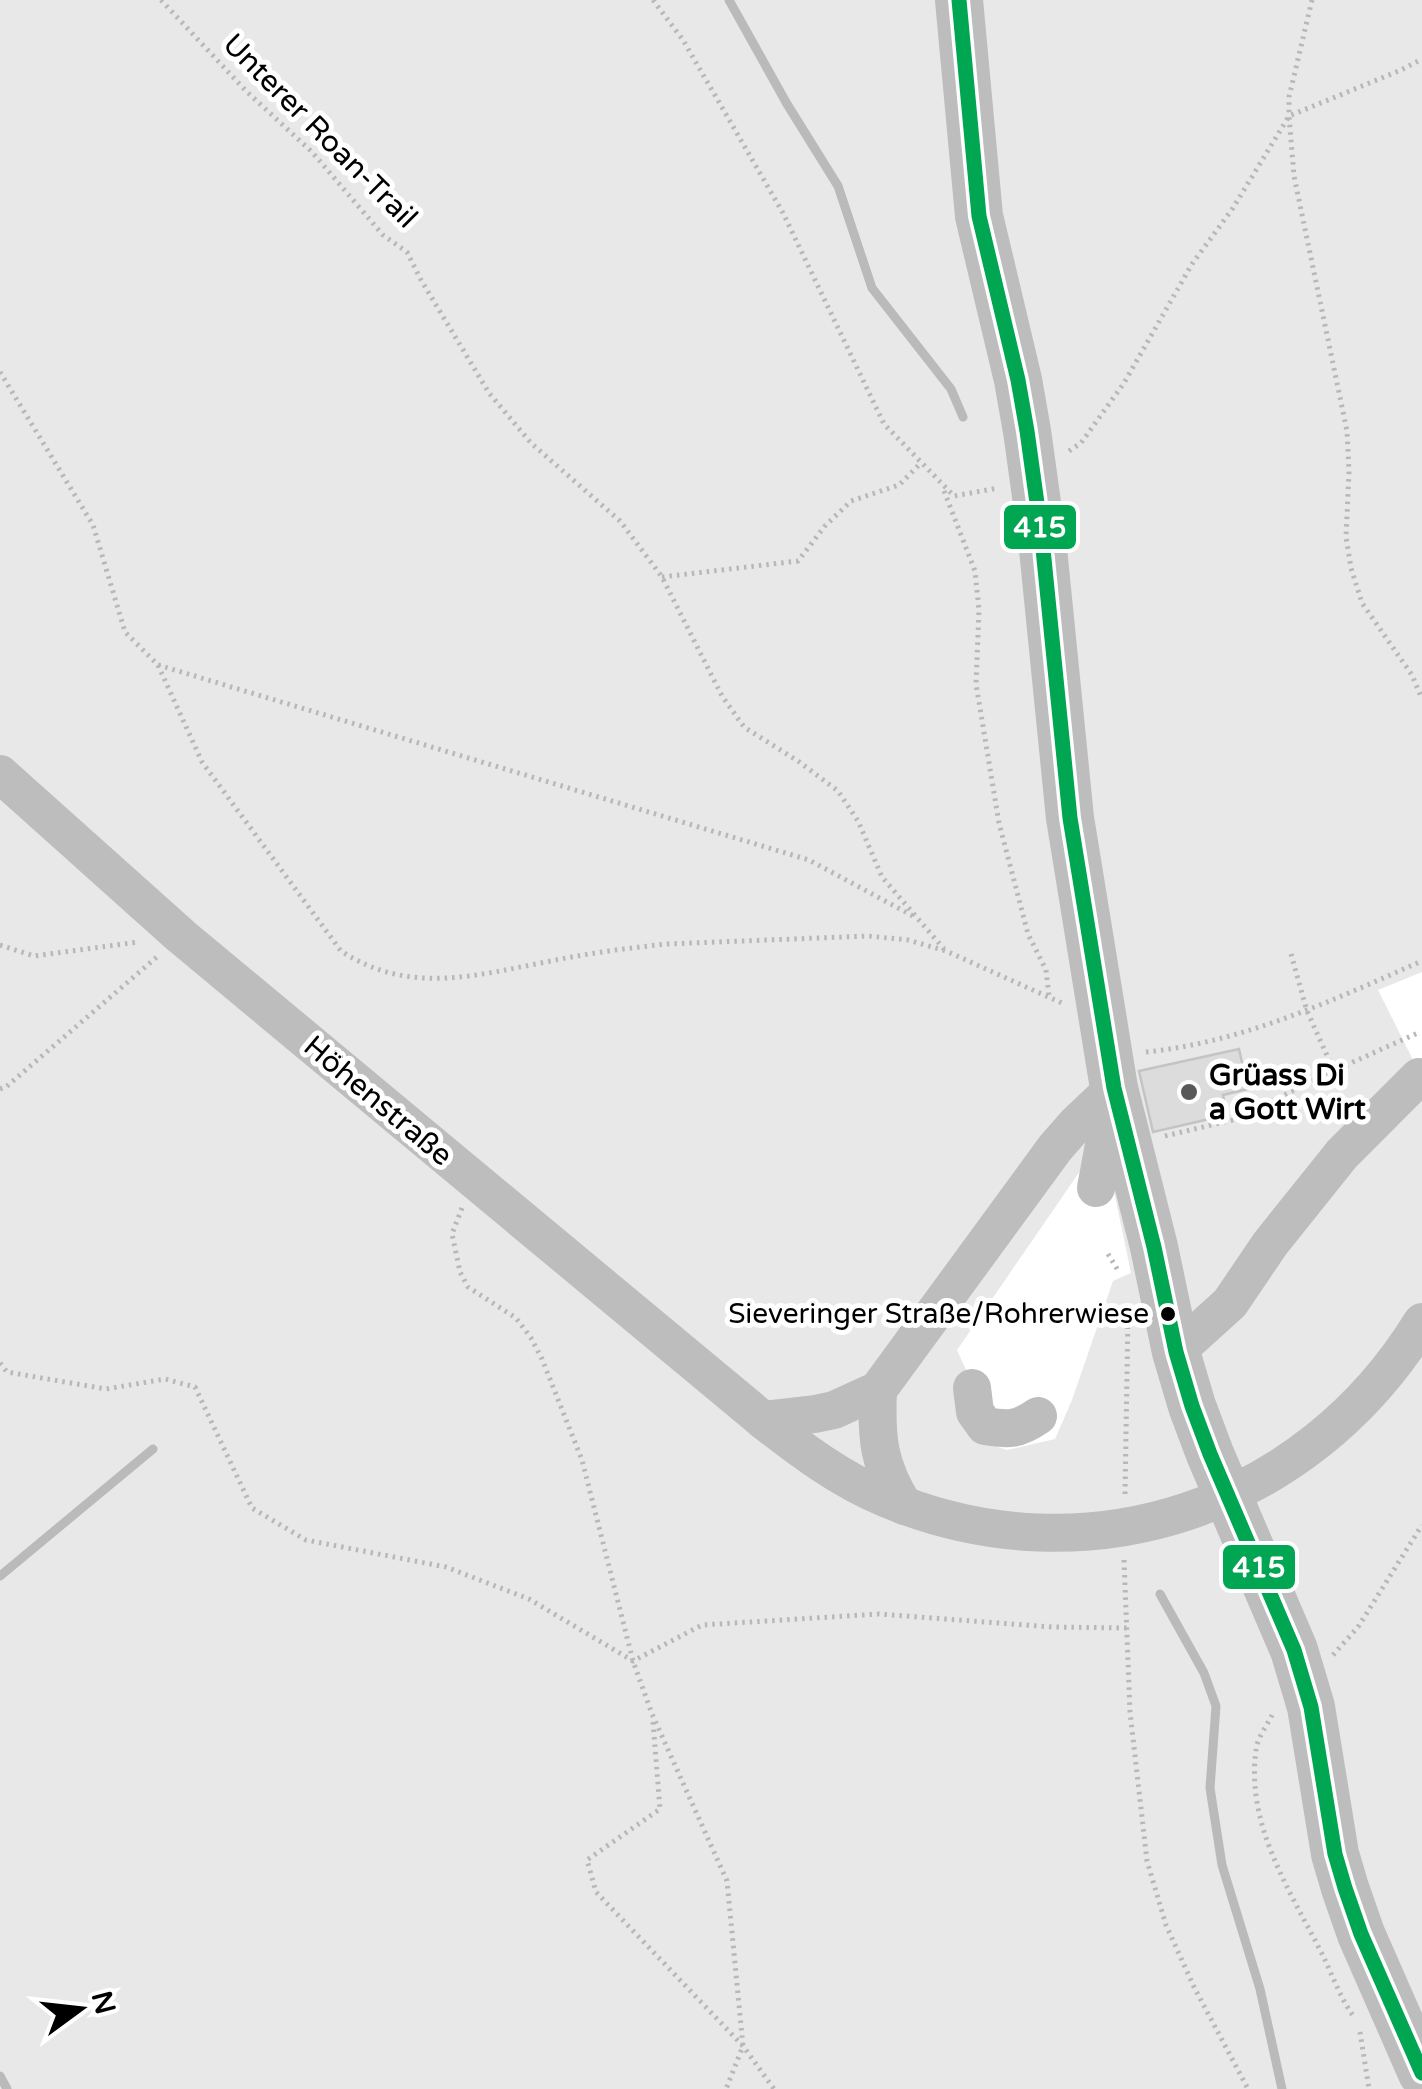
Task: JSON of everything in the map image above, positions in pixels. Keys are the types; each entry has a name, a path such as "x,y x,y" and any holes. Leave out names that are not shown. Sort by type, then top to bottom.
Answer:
{"main road":[{"path":"959,0 978,216 1018,380 1034,475 1070,818 1111,1067 1176,1352 1192,1406 1294,1650 1311,1707 1344,1888 1422,2072"}],"street":[{"name":"Höhenstraße","path":"0,774 180,936 762,1420 826,1466 904,1506 955,1522 1021,1532 1086,1532 1158,1520 1219,1500 1277,1470 1322,1440 1391,1369 1422,1322"},
{"path":"1096,1188 1111,1067"},
{"path":"762,1420 834,1410 878,1390 1054,1148 1076,1124 1111,1067"},
{"path":"1176,1352 1230,1303 1270,1244 1342,1154 1420,1076"},
{"path":"972,1388 975,1412 984,1426 1005,1430 1024,1426 1038,1416"},
{"path":"878,1390 877,1442 889,1482 904,1506"}],"path":[{"name":"Unterer Roan-Trail","path":"161,0 246,91 312,152 383,235 407,252 489,393 532,444 620,521 662,577 722,696 744,727 838,791 858,822 882,878 946,952"},
{"path":"654,0 683,40 783,213 884,424 954,496 1002,488 1034,475 1081,442 1124,384 1192,264 1233,208 1289,116 1422,59"},
{"path":"1312,0 1289,97 1289,116 1294,176 1347,432 1350,472 1346,537 1362,603 1412,675 1422,699"},
{"path":"0,372 93,524 125,632 158,665 202,762 340,952 358,963 404,978 447,979 632,947 868,936 908,940 946,952 1049,996 1046,970 1028,934 999,823 976,684 980,610 975,571 942,487"},
{"path":"662,577 798,561 851,501 899,485 920,464"},
{"path":"158,665 809,860 916,917"},
{"path":"0,944 34,956 180,936"},
{"path":"0,1089 180,936"},
{"path":"1291,954 1307,1011 1334,1071"},
{"path":"1111,1067 1124,1054 1183,1048 1307,1011 1422,961"},
{"path":"1130,1144 1237,1119 1420,1032"},
{"path":"477,1184 459,1212 452,1234 460,1272 468,1287 516,1318 542,1359 582,1460 632,1661 726,1881 743,2046 726,2089"},
{"path":"1108,1254 1128,1286"},
{"path":"1125,1505 1128,1306"},
{"path":"0,1363 7,1372 106,1389 165,1379 194,1387 252,1508 306,1540 446,1567 529,1599 632,1661"},
{"path":"1124,1545 1130,1712 1148,1862 1173,1940 1248,2089"},
{"path":"632,1661 702,1625 879,1614 1052,1627 1127,1628"},
{"path":"652,1714 660,1809 586,1860 596,1892 743,2046 774,2089"}],"shaded area":[{"path":"0,0 1422,0 1422,972 1378,990 1422,1078 1422,2089 0,2089","holes":["1086,1143 1109,1167 1131,1273 1113,1281 1055,1439 1007,1450 977,1440 967,1372 957,1350 1080,1171"]}],"building":[{"name":"Grüass Di a Gott Wirt","path":"1239,1049 1248,1089 1223,1095 1227,1115 1153,1132 1139,1071"}],"waterway":[{"path":"729,0 838,186 872,288 951,389 963,417"},
{"path":"0,1576 153,1449"},
{"path":"1160,1594 1204,1673 1216,1706 1210,1788 1222,1865 1260,1989 1282,2089"},
{"path":"0,2076 7,2089"}],"transit line":[{"name":"415","path":"959,0 979,216 1027,431 1070,818 1114,1088 1192,1406 1294,1650 1311,1707 1335,1854 1345,1888 1422,2073"}],"place":[{"name":"Grüass Di a Gott Wirt","path":"1189,1092"},
{"name":"Sieveringer Straße/Rohrerwiese","path":"1168,1314"}]}
